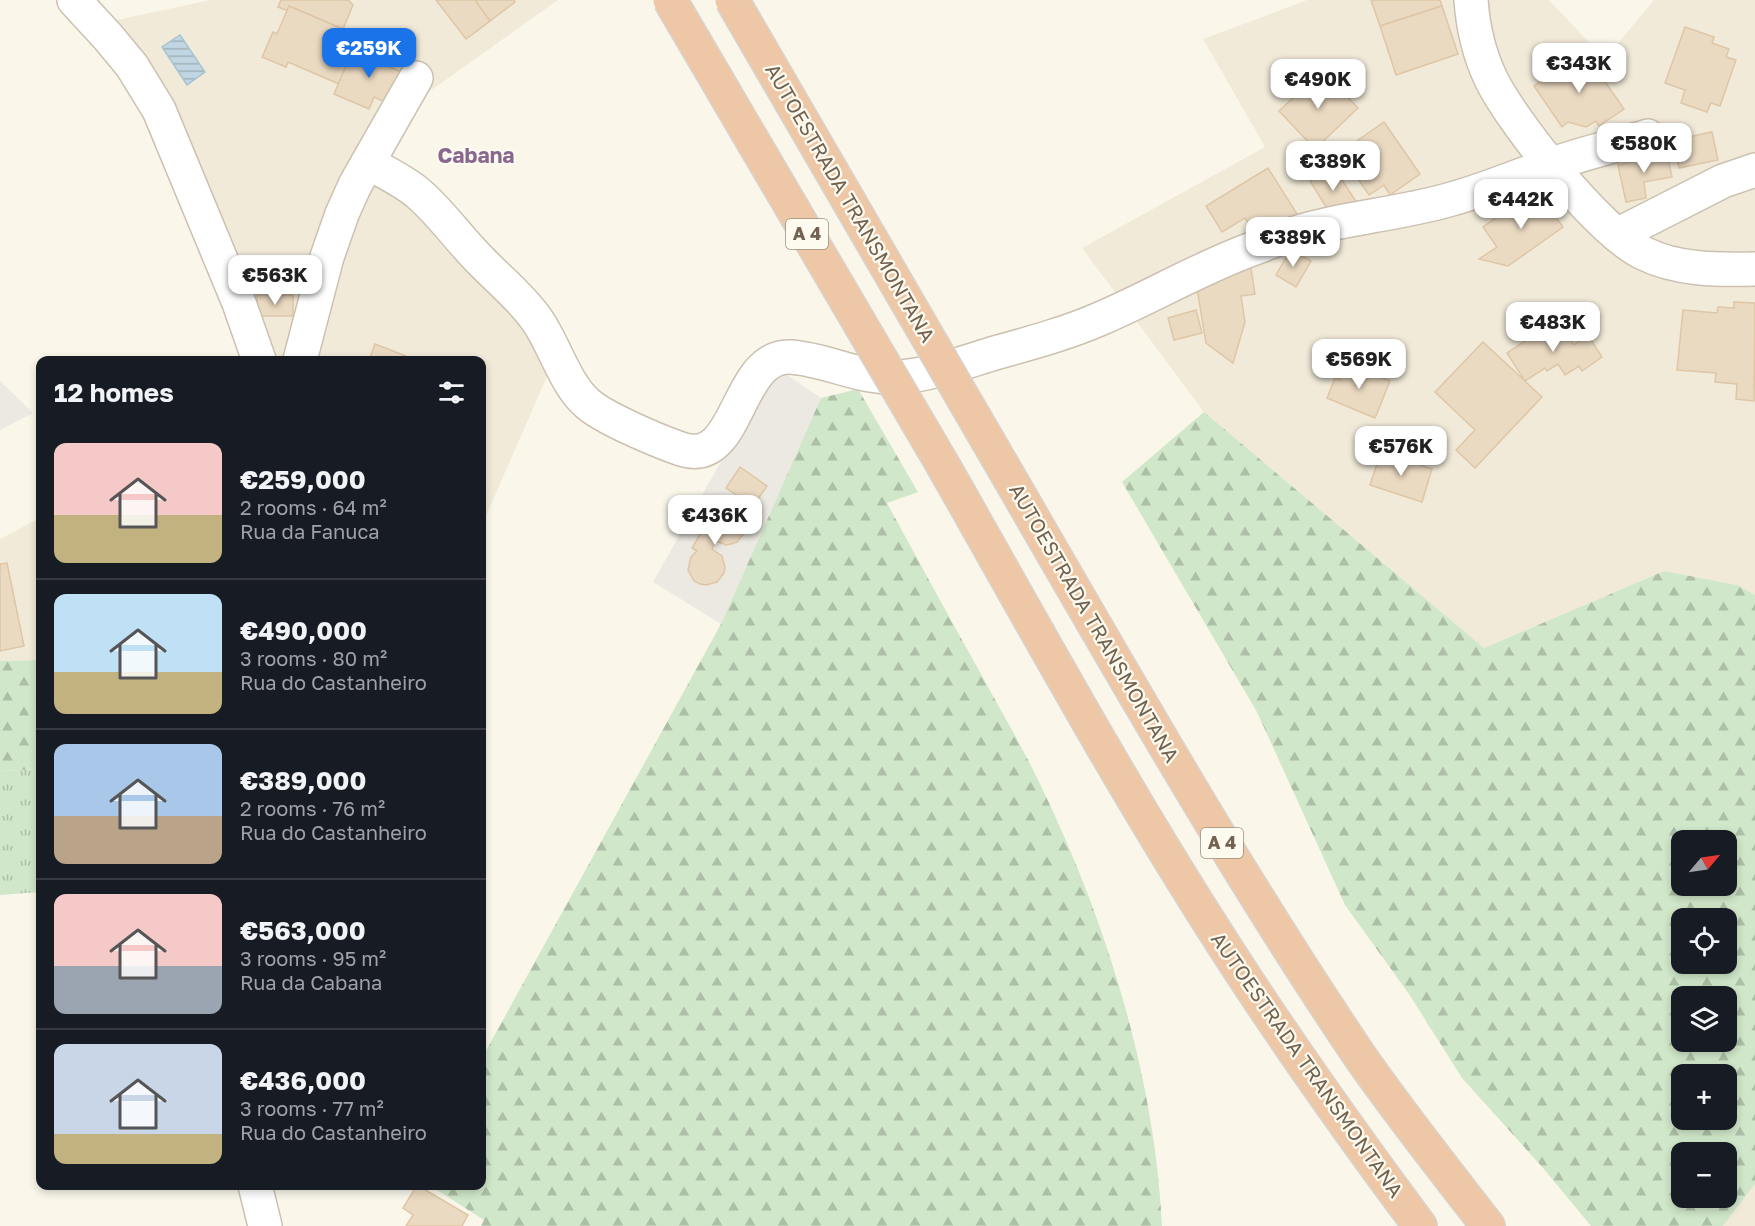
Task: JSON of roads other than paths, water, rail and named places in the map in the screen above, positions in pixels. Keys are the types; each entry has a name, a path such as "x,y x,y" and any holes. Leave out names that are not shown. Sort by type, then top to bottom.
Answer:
{"highway":[{"name":"AUTOESTRADA TRANSMONTANA","path":"670,0 944,467 1140,809 1210,924 1276,1026 1347,1128 1420,1226"},
{"name":"AUTOESTRADA TRANSMONTANA","path":"732,0 1235,864 1363,1060 1488,1226"}],"street":[{"path":"74,0 120,51 151,96 180,159 242,311 258,356"},
{"path":"1471,0 1477,39 1491,79 1507,106 1552,164 1617,235 1644,254 1673,263 1707,268 1755,268"},
{"path":"301,356 336,228 355,185 416,78"},
{"path":"368,163 405,184 425,200 462,242 522,302 547,335 576,391 587,404 602,414 669,445 694,452 706,448 720,438 754,378 762,367 774,359 798,358 881,377 929,372 1090,323 1205,267 1290,235 1450,200 1552,164 1648,136"},
{"path":"1617,235 1713,186 1755,170"},
{"path":"256,1190 265,1226"}],"water":[{"path":"180,35 205,72 187,85 162,47"}],"district":[{"name":"Cabana","path":"476,156"}]}
